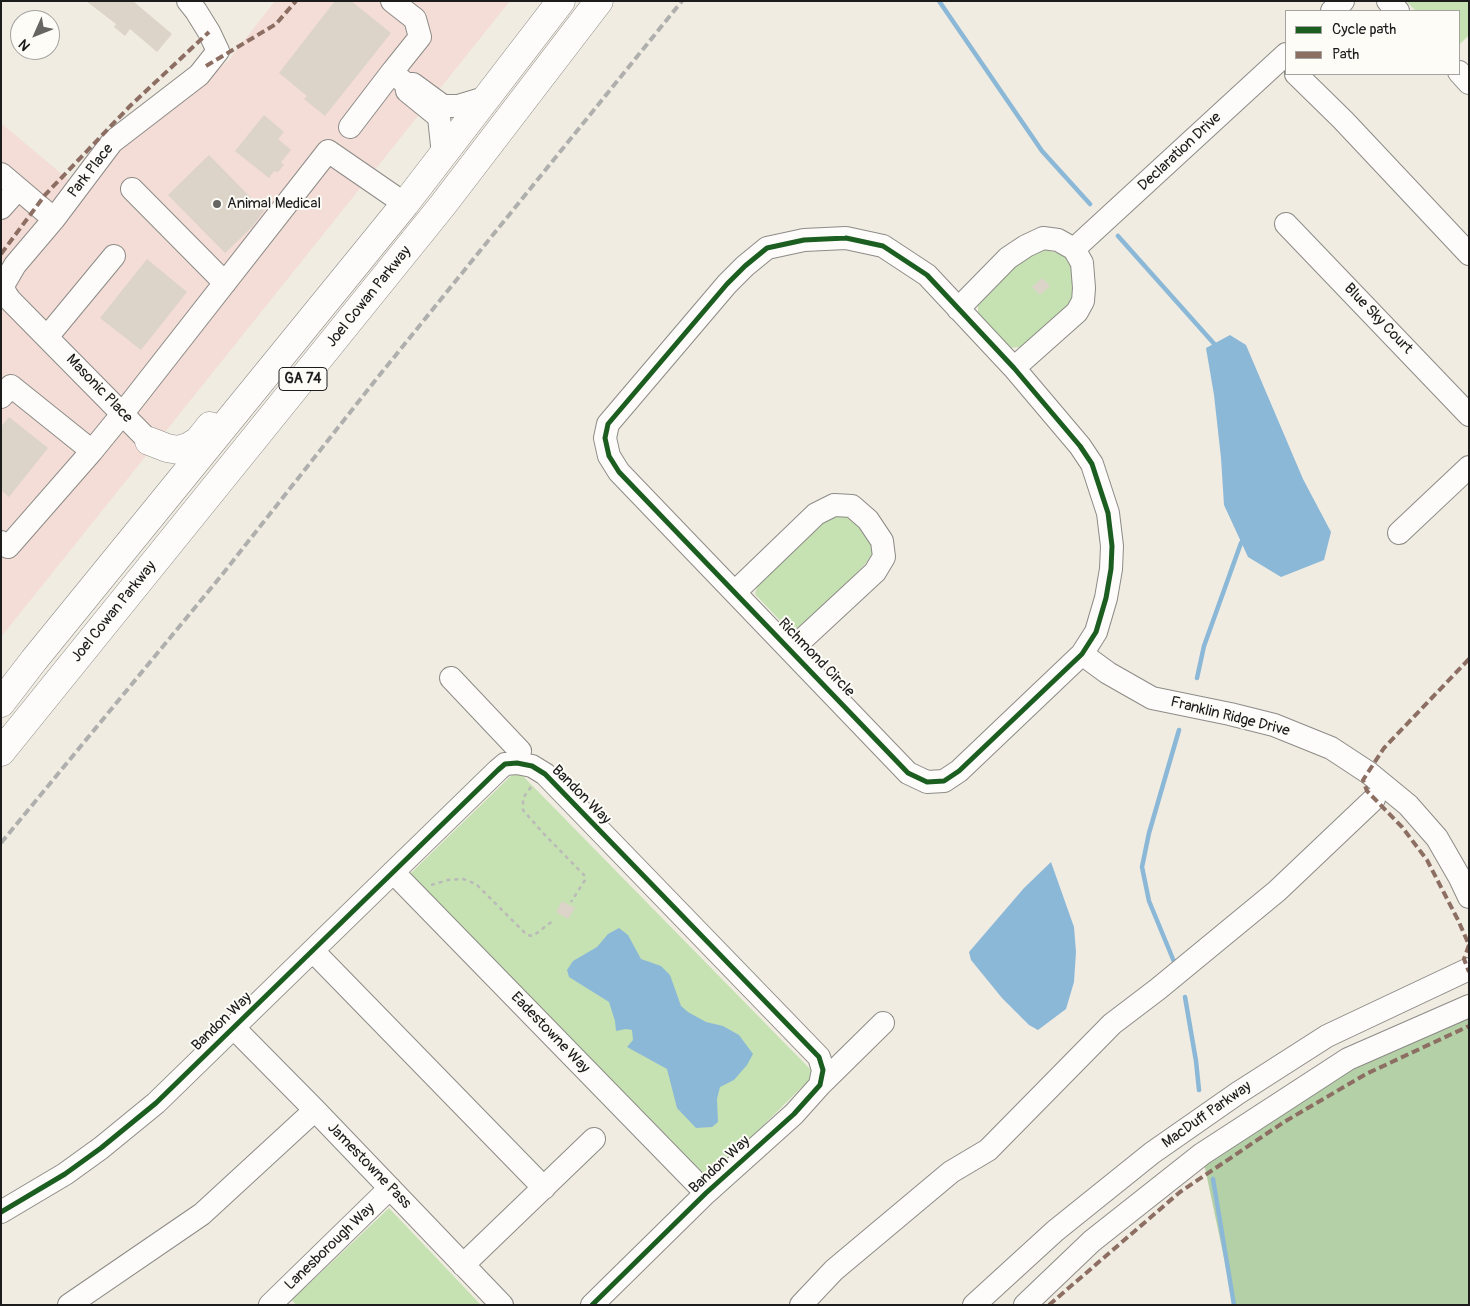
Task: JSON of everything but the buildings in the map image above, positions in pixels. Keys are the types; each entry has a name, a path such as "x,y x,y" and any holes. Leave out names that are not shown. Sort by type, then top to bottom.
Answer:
{"main road":[{"name":"Joel Cowan Parkway","path":"1,703 405,204 561,1"},
{"name":"Joel Cowan Parkway","path":"1,752 442,206 599,1"},
{"path":"149,441 178,450 188,447 198,440 276,346 309,323"},
{"name":"Masonic Place","path":"149,441 160,459 164,471 160,506"}],"street":[{"name":"Park Place","path":"2,287 15,265 54,219 112,142 199,75 218,51 196,10 188,1"},
{"path":"350,127 399,78 420,36 415,19 392,1"},
{"path":"1333,10 1343,1"},
{"path":"1388,1 1397,10"},
{"path":"1460,71 1469,62"},
{"name":"Declaration Drive","path":"1074,250 1285,65"},
{"path":"1460,73 1469,83"},
{"path":"1299,75 1469,254"},
{"path":"399,78 413,84 443,106 458,106 488,97"},
{"path":"399,78 407,91 439,117 442,155"},
{"path":"1,542 8,547 92,451 328,152 405,204"},
{"path":"1,174 54,219"},
{"path":"1,208 18,188"},
{"path":"132,189 225,283"},
{"name":"Blue Sky Court","path":"1286,224 1469,415"},
{"name":"Richmond Circle","path":"846,238 883,246 926,275 1014,368 1080,446 1092,464 1108,513 1112,546 1111,569 1106,598 1096,632 1082,654 959,771 944,781 927,782 908,773 619,472 609,456 605,438 608,424 745,266 767,248 804,240 846,238"},
{"path":"958,309 1008,258 1026,246 1043,238 1058,240 1074,250 1082,263 1083,301 1076,312 1014,368"},
{"path":"47,337 114,256"},
{"name":"Masonic Place","path":"2,287 10,300 149,441"},
{"path":"1,397 11,386 92,451"},
{"path":"1398,532 1469,467"},
{"path":"735,592 816,514 834,505 852,506 868,520 882,540 884,557 875,572 791,650"},
{"name":"Franklin Ridge Drive","path":"1082,654 1108,673 1152,698 1274,725 1331,748 1369,774 1408,805 1437,838 1469,897"},
{"path":"451,678 520,751 517,763"},
{"name":"Bandon Way","path":"1,1212 65,1174 101,1148 156,1103 498,770 506,764 517,763 532,766 545,774 819,1057 823,1070 820,1085 794,1114 706,1193 592,1305"},
{"path":"801,1305 834,1270 951,1172 988,1150 1112,1024 1158,989 1277,891 1374,799"},
{"name":"Eadestowne Way","path":"393,872 706,1193"},
{"path":"314,951 544,1188"},
{"name":"MacDuff Parkway","path":"974,1305 1070,1219 1152,1153 1238,1093 1327,1036 1469,968"},
{"name":"MacDuff Parkway","path":"1025,1305 1092,1241 1202,1154 1348,1059 1469,1006"},
{"path":"820,1085 883,1023"},
{"name":"Jamestowne Pass","path":"234,1028 502,1305"},
{"path":"69,1305 202,1214 315,1110"},
{"path":"463,1265 594,1139"},
{"name":"Lanesborough Way","path":"271,1304 390,1188"}],"path":[{"path":"538,770 535,783 523,798 523,810 585,876 585,880 571,902"},
{"path":"414,893 427,886 448,880 463,879 476,884 527,934 533,936 554,920"}],"shaded area":[{"path":"275,1 510,1 1,637 1,123 70,181 228,61"}],"green space":[{"path":"1406,1 1469,1 1469,35 1460,44 1460,10 1415,10"},
{"path":"1046,250 1064,255 1071,263 1076,273 1074,298 1054,320 1022,347 1008,348 978,317 978,304 1027,254"},
{"path":"836,514 852,516 872,543 873,552 867,562 849,581 798,628 786,627 755,594 759,580 825,519"},
{"path":"517,770 815,1074 709,1179 410,874"},
{"path":"1469,1006 1469,1305 1234,1305 1202,1154 1348,1059"},
{"path":"389,1208 481,1305 296,1305 292,1300"}],"water":[{"path":"1230,335 1246,345 1303,479 1331,532 1324,560 1281,577 1248,557 1224,505 1214,395 1206,348"},
{"path":"1051,862 1074,927 1076,952 1074,982 1066,1009 1038,1030 1029,1025 1002,998 971,960 969,952 1024,888"},
{"path":"619,928 628,935 641,959 661,966 670,975 681,1006 706,1022 723,1026 739,1035 753,1054 747,1065 734,1080 720,1087 717,1099 718,1122 712,1127 696,1128 677,1108 667,1069 627,1047 633,1040 632,1030 616,1031 609,1002 569,977 567,970 573,961 597,947 608,934"}],"waterway":[{"path":"939,1 1042,151 1090,204"},
{"path":"1118,236 1217,347"},
{"path":"1197,678 1204,646 1241,543 1245,538"},
{"path":"1175,964 1149,901 1142,867 1149,833 1179,730"},
{"path":"1185,997 1199,1090"},
{"path":"1213,1179 1234,1305"}],"railway":[{"path":"1,843 221,576 374,382 682,1"}],"marked path":[{"path":"206,66 276,24 296,1"},
{"path":"1,254 45,195 130,106 209,32"},
{"path":"1469,659 1384,748 1363,780 1367,791 1402,827 1427,860 1469,945"},
{"path":"1469,945 1464,959 1469,972"},
{"path":"1049,1305 1180,1192 1284,1122 1366,1074 1469,1026"}],"cycle path":[{"path":"846,238 883,246 927,275 1014,368 1080,446 1092,464 1108,513 1112,546 1111,569 1106,598 1096,632 1082,654 959,771 944,781 927,782 908,773 619,472 609,456 605,438 608,424 727,284 745,266 767,248 804,240 846,238"},
{"path":"1,1212 65,1174 101,1148 156,1103 498,770 505,764 517,763 532,766 545,774 819,1057 823,1070 820,1085 794,1114 706,1193 592,1305"}],"place":[{"name":"Animal Medical","path":"217,204"}]}
